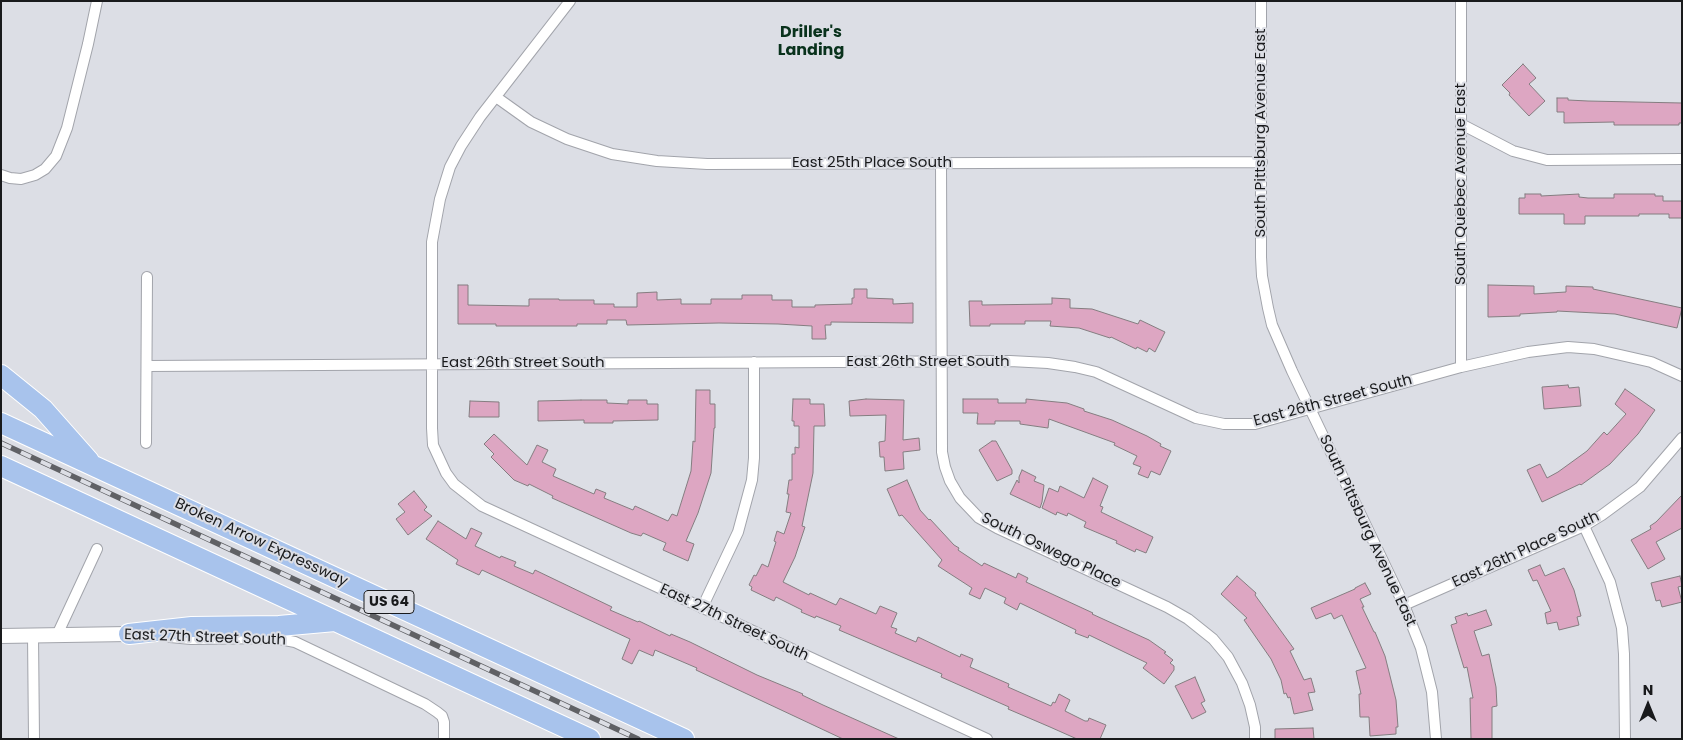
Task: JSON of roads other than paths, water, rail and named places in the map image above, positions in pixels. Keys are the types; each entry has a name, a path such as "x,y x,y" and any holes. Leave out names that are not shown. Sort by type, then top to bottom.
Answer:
{"highway":[{"path":"1,375 43,409 94,466"},
{"name":"Broken Arrow Expressway","path":"1,423 684,739"},
{"name":"US 64","path":"1,466 590,739"},
{"path":"128,634 192,627 280,626 337,621"}],"street":[{"path":"1,175 21,179 36,175 56,156 67,128 97,1"},
{"name":"East 27th Street South","path":"570,1 480,117 450,167 440,199 432,242 432,428 433,445 446,473 454,484 482,506 986,739"},
{"name":"South Pittsburg Avenue East","path":"1261,1 1261,257 1265,295 1272,325 1404,606 1421,648 1432,692 1436,739"},
{"name":"South Quebec Avenue East","path":"1460,367 1461,1"},
{"name":"East 25th Place South","path":"496,97 531,122 567,139 612,154 648,159 707,164 1262,162"},
{"path":"1461,124 1513,151 1547,160 1682,159"},
{"name":"South Oswego Place","path":"942,162 942,452 950,482 960,498 979,518 1167,607 1188,619 1213,639 1228,657 1242,683 1250,705 1255,727 1255,739"},
{"path":"146,443 147,277"},
{"name":"East 26th Street South","path":"147,366 754,362 942,363 1010,361 1048,363 1075,367 1105,376 1196,418 1224,424 1255,424 1460,367 1528,352 1568,347 1594,349 1651,362 1682,376"},
{"path":"702,608 738,532 752,480 754,458 754,362"},
{"name":"East 26th Place South","path":"1404,606 1584,526 1624,500 1640,487 1682,438"},
{"path":"1584,526 1610,582 1622,628 1625,739"},
{"path":"57,635 97,549"},
{"name":"East 27th Street South","path":"1,636 128,634 191,639 274,638 295,642 426,704 442,716 444,739"},
{"path":"33,635 34,739"}],"railway":[{"path":"1,443 638,739"}],"district":[{"name":"Driller's Landing","path":"811,42"}]}
